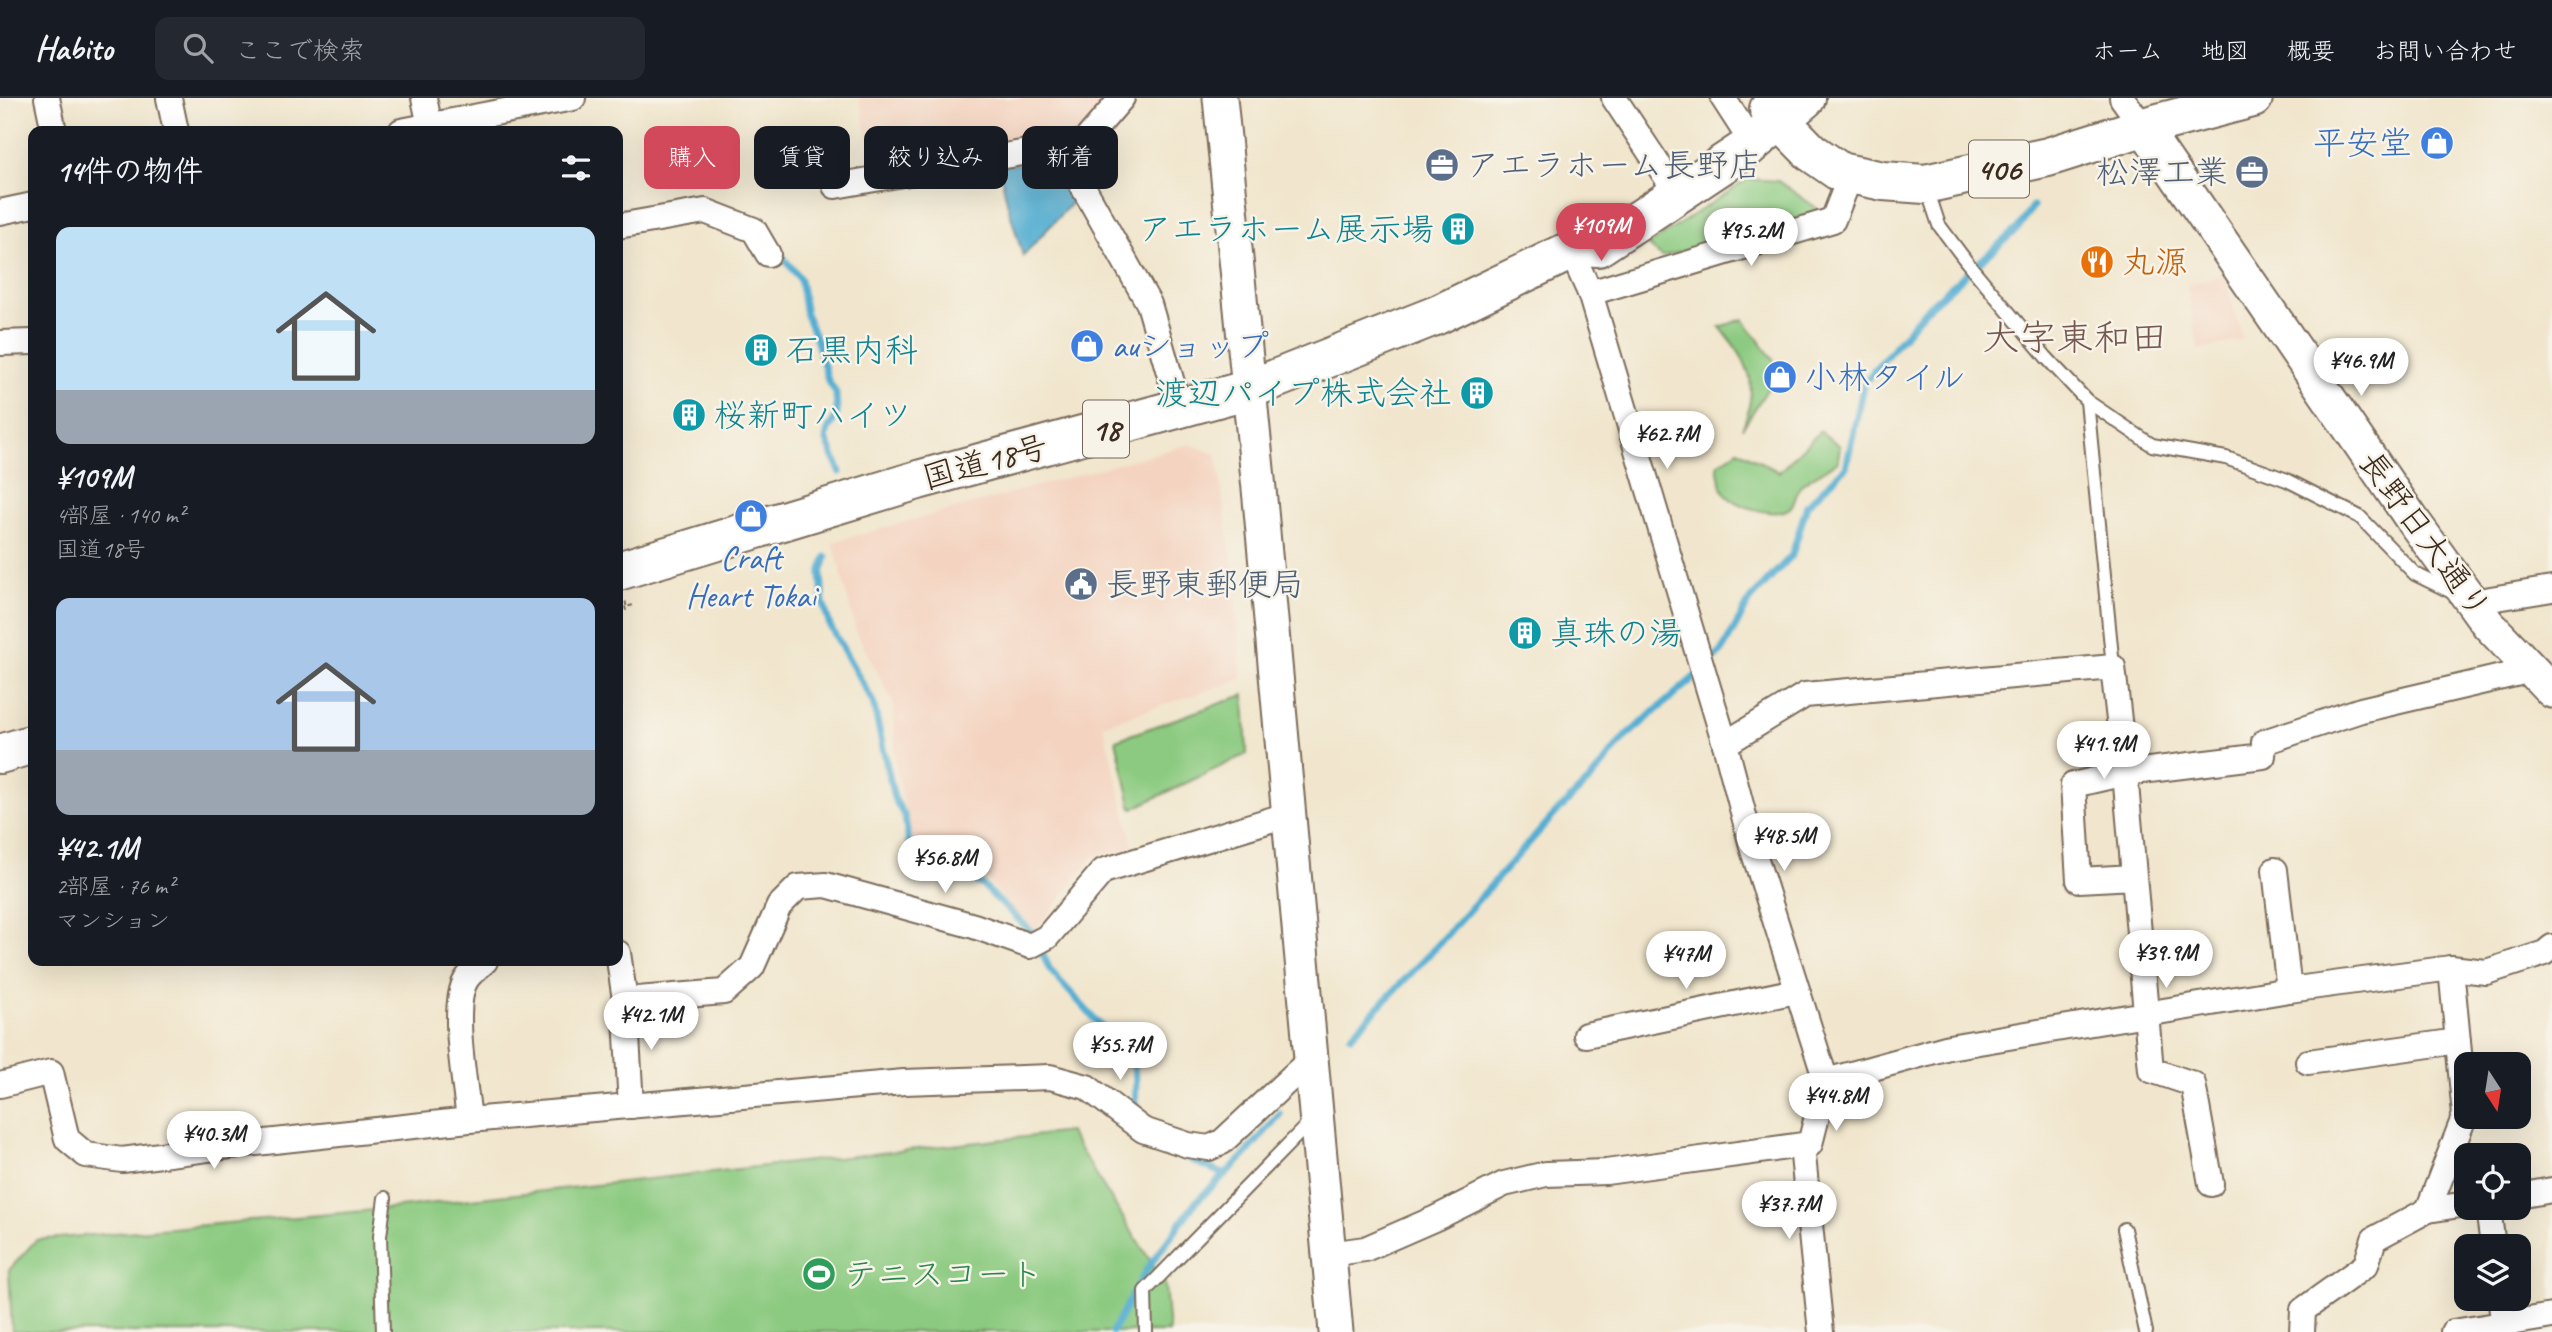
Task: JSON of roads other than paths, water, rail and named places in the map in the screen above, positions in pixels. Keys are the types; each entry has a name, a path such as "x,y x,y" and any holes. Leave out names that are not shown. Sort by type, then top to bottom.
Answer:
{"highway":[{"name":"406","path":"1767,109 1811,152 1840,172 1883,181 1925,184 2048,158 2133,112 2253,98"},
{"name":"国道18号","path":"1575,249 1590,230 1669,181 1767,109"},
{"name":"国道18号","path":"623,569 918,480 1180,410 1250,388 1437,314 1575,249 1598,247 1747,148 1767,109"},
{"path":"0,754 28,746"}],"street":[{"path":"47,98 53,126"},
{"path":"169,98 175,126"},
{"path":"424,98 430,126"},
{"path":"440,126 573,98"},
{"path":"1098,126 1122,98"},
{"path":"1220,98 1319,1113 1336,1332"},
{"path":"1614,98 1669,181"},
{"name":"長野日大通り","path":"2133,112 2403,507 2488,624 2542,681"},
{"path":"850,183 1022,153"},
{"path":"1590,293 1833,220 1851,174"},
{"path":"1084,189 1149,304 1180,410"},
{"path":"0,212 28,206"},
{"path":"623,225 705,211 754,230 768,254"},
{"path":"1329,1254 1365,1249 1504,1184 1546,1174 1606,1172 1810,1144 1826,1081 1753,850 1725,744 1575,249"},
{"path":"0,343 28,342"},
{"path":"2472,602 2552,589"},
{"path":"1725,744 1805,695 2113,667 2151,1070 2193,1084 2211,1184"},
{"path":"2134,877 2079,880 2073,785 2125,774 2263,756 2264,742 2361,710 2542,681"},
{"path":"625,1000 724,992 751,967 779,906 798,887 826,885 974,926 1030,946 1047,937 1103,871 1290,814"},
{"path":"2275,870 2289,990"},
{"path":"1826,1081 1949,1047 2289,990 2451,968 2486,972 2545,953 2552,947"},
{"path":"469,1120 458,1029 460,995 467,979 480,966"},
{"path":"620,966 625,1000 631,1107"},
{"path":"2428,1210 2466,1115 2451,968"},
{"path":"1586,1035 1796,990"},
{"path":"2308,1062 2458,1041"},
{"path":"0,1085 51,1072 67,1139 86,1155 122,1160 469,1120 904,1082 1050,1077 1087,1087 1143,1130 1188,1145 1209,1148 1222,1142 1312,1058"},
{"path":"1802,1146 1821,1332"},
{"path":"2531,1194 2552,1190"},
{"path":"2302,1332 2303,1310 2366,1265 2374,1239 2428,1210 2454,1206"},
{"path":"2453,1332 2504,1328 2552,1317"}],"lane":[{"path":"1925,184 1939,225 2046,357 2087,401 2152,445 2226,458 2287,480 2360,517 2414,574 2472,602"},
{"path":"2087,401 2113,667"},
{"path":"1146,1332 1145,1291 1319,1113"},
{"path":"383,1332 380,1236 385,1198"},
{"path":"2124,1228 2146,1332"}],"water":[{"path":"1022,164 1022,189 1071,189 1075,199 1023,256 1004,189 1008,189 1008,165"}],"waterway":[{"path":"1706,666 1722,651 1750,600 1792,555 1807,505 1846,467 1864,383 1925,310 2018,228 2033,206"},
{"path":"776,248 800,279 806,315 828,380 836,393 837,414 826,438 840,472"},
{"path":"826,557 821,573 823,602 830,626 873,702 894,798 905,817 911,857 981,884 1033,933 1050,970 1132,1060 1136,1079 1135,1117"},
{"path":"1351,1036 1435,948 1554,815 1592,778 1623,739 1698,674"},
{"path":"1112,1332 1147,1269 1196,1202 1245,1155 1280,1114"},
{"path":"1176,1153 1223,1174"}],"place":[{"name":"平安堂","path":"2437,143"},
{"name":"アエラホーム長野店","path":"1442,165"},
{"name":"松澤工業","path":"2252,172"},
{"name":"アエラホーム展示場","path":"1458,229"},
{"name":"丸源","path":"2097,262"},
{"name":"auショップ","path":"1087,346"},
{"name":"石黒内科","path":"761,350"},
{"name":"小林タイル","path":"1780,377"},
{"name":"渡辺パイプ株式会社","path":"1477,393"},
{"name":"桜新町ハイツ","path":"689,415"},
{"name":"Craft Heart Tokai","path":"751,516"},
{"name":"長野東郵便局","path":"1081,584"},
{"name":"真珠の湯","path":"1525,633"},
{"name":"テニスコート","path":"819,1274"}],"district":[{"name":"大字東和田","path":"2075,337"}]}
